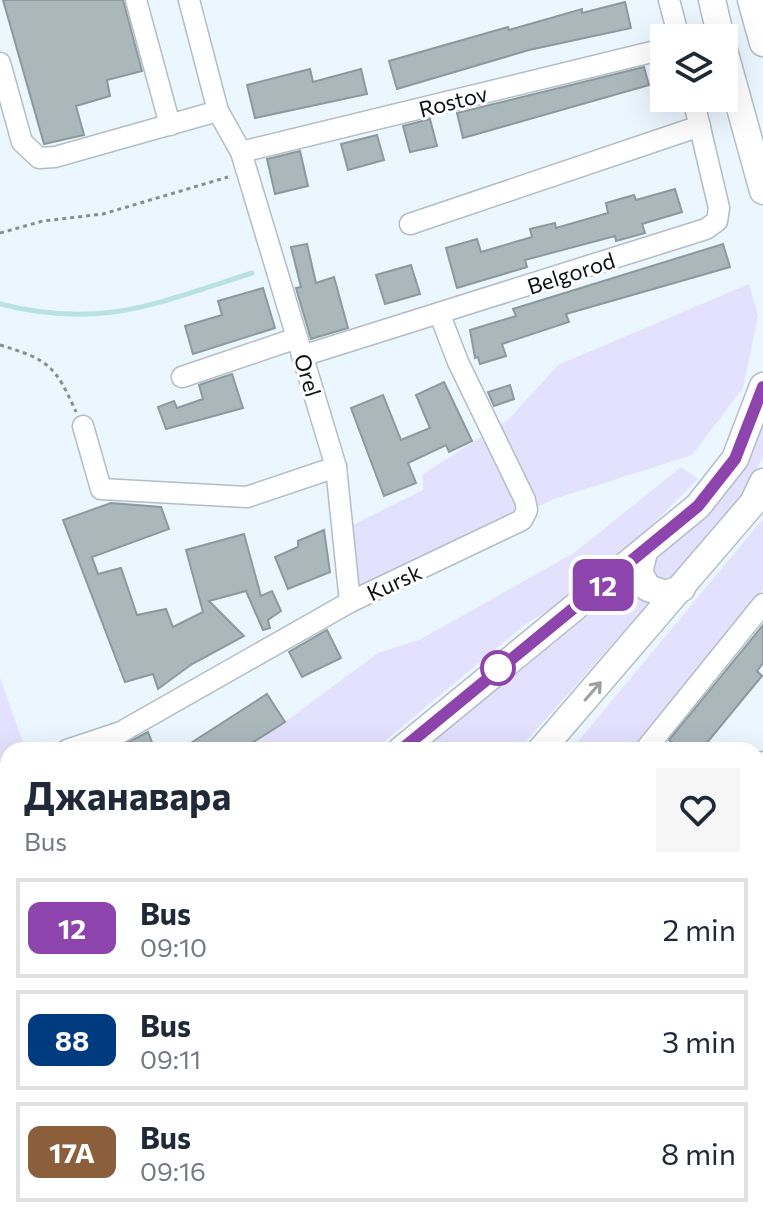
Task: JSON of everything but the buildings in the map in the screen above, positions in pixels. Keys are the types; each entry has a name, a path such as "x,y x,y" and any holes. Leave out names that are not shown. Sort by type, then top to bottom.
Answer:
{"main road":[{"path":"712,0 715,24"},
{"path":"751,0 763,43"},
{"path":"738,109 763,191"},
{"path":"411,742 698,506 729,468 749,431 763,386"},
{"path":"548,742 753,503 763,482"},
{"path":"644,552 639,573 648,588 666,594 682,588"}],"street":[{"path":"136,0 170,125"},
{"name":"Orel","path":"189,0 218,111 244,162 336,467 350,602"},
{"path":"669,0 675,24"},
{"name":"Rostov","path":"244,162 650,53"},
{"path":"0,63 22,142 39,158 55,157 218,111"},
{"name":"Belgorod","path":"182,377 440,315 706,229 717,221 719,208 696,112"},
{"path":"410,224 700,126"},
{"name":"Kursk","path":"91,742 121,732 350,602 518,524 525,516 525,500 458,362 440,315"},
{"path":"83,426 101,489 247,497 336,467"},
{"path":"651,742 763,604"}],"path":[{"path":"0,233 43,221 103,214 244,162"},
{"path":"0,345 35,356 58,372 83,426"}],"shaded area":[{"path":"749,284 758,316 743,388 692,455 554,499 357,594 353,525 423,490 423,474 508,420 558,365"},
{"path":"763,420 763,456 745,495 525,742 430,742 567,631 728,492"},
{"path":"681,467 698,479 621,556 570,598 527,623 384,742 258,742 378,653 419,640 574,553"},
{"path":"763,519 763,589 637,742 578,742"},
{"path":"0,678 23,742 0,742"}],"waterway":[{"path":"0,304 36,311 100,314 157,303 252,273"}],"bus line":[{"name":"12","path":"411,742 698,506 735,459 749,431 763,387"}]}
